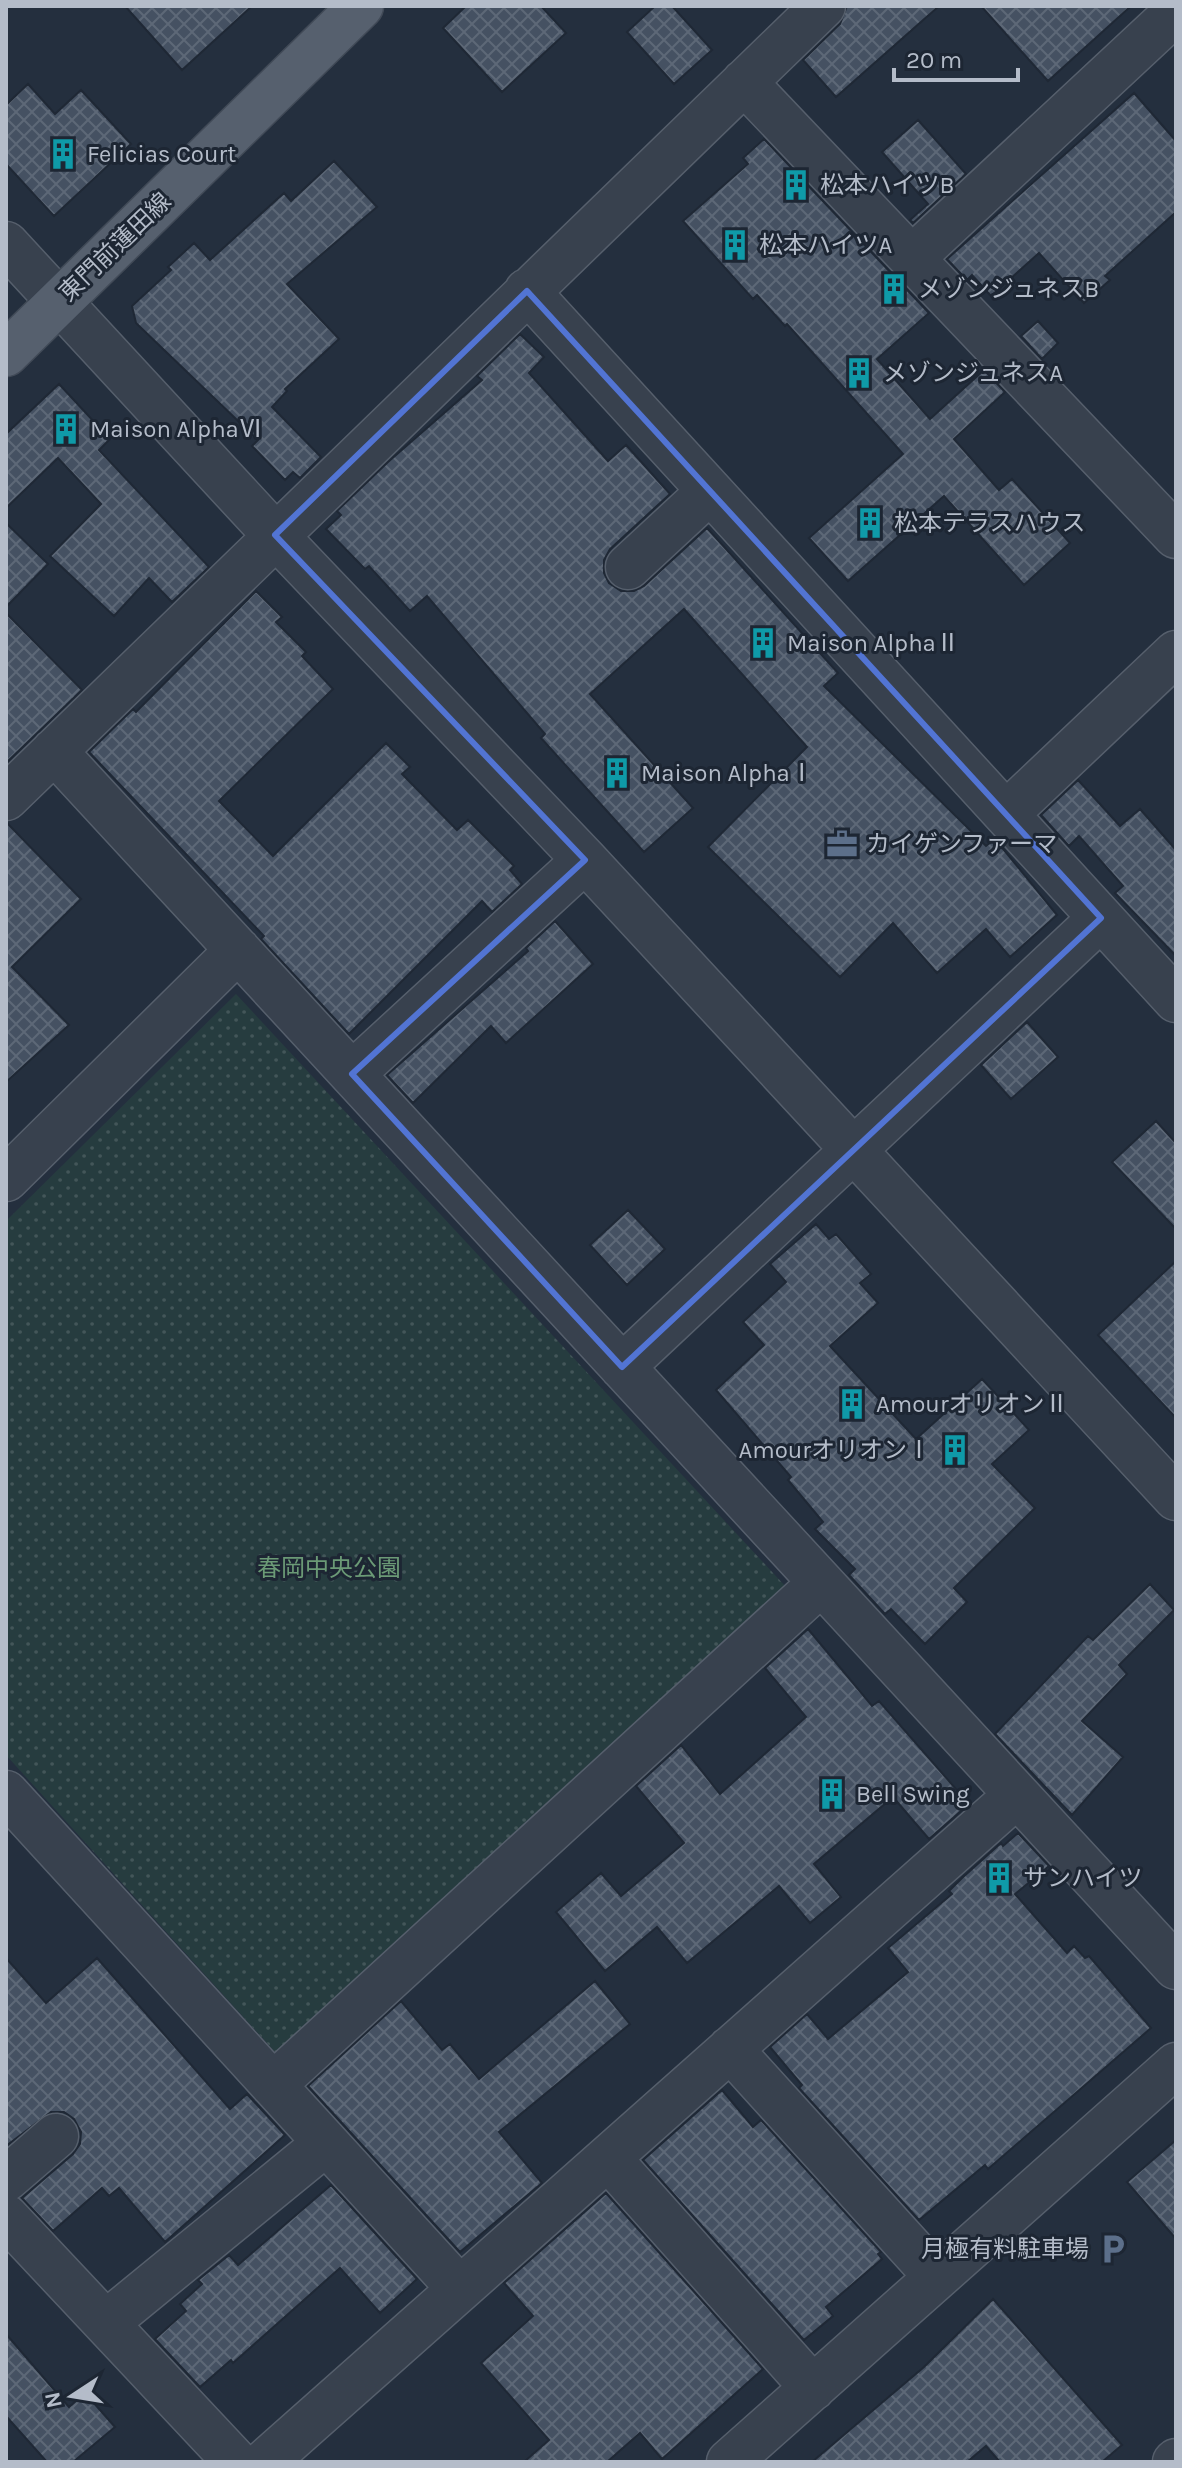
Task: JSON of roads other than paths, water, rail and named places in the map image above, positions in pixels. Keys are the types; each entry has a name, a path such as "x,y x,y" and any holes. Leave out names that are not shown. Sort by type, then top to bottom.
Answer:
{"main road":[{"name":"東門前蓮田線","path":"6,354 361,6"}],"street":[{"path":"6,798 823,6"},
{"path":"912,258 1169,31"},
{"path":"744,82 1176,536"},
{"path":"6,244 275,535 585,860 1176,1498"},
{"path":"527,291 1176,1000"},
{"path":"628,567 710,491"},
{"path":"1006,814 1176,653"},
{"path":"54,751 1176,1967"},
{"path":"352,1074 585,860"},
{"path":"622,1367 1101,918"},
{"path":"6,1179 238,950"},
{"path":"273,2085 821,1583"},
{"path":"265,2462 1017,1795"},
{"path":"10,1806 460,2289"},
{"path":"730,2049 937,2277"},
{"path":"729,2462 1176,2065"},
{"path":"6,2179 56,2136"},
{"path":"106,2323 326,2143"},
{"path":"608,2158 813,2388"},
{"path":"6,2217 236,2462"}],"place":[{"name":"Felicias Court","path":"63,154"},
{"name":"松本ハイツB","path":"796,185"},
{"name":"松本ハイツA","path":"735,245"},
{"name":"メゾンジュネスB","path":"894,289"},
{"name":"メゾンジュネスA","path":"859,373"},
{"name":"Maison AlphaⅥ","path":"66,429"},
{"name":"松本テラスハウス","path":"870,523"},
{"name":"Maison AlphaⅡ","path":"763,643"},
{"name":"Maison AlphaⅠ","path":"617,773"},
{"name":"カイゲンファーマ","path":"842,844"},
{"name":"AmourオリオンⅡ","path":"852,1404"},
{"name":"AmourオリオンⅠ","path":"955,1450"},
{"name":"Bell Swing","path":"832,1794"},
{"name":"サンハイツ","path":"999,1878"},
{"name":"月極有料駐車場","path":"1113,2249"}],"park label":[{"name":"春岡中央公園","path":"329,1568"}]}
